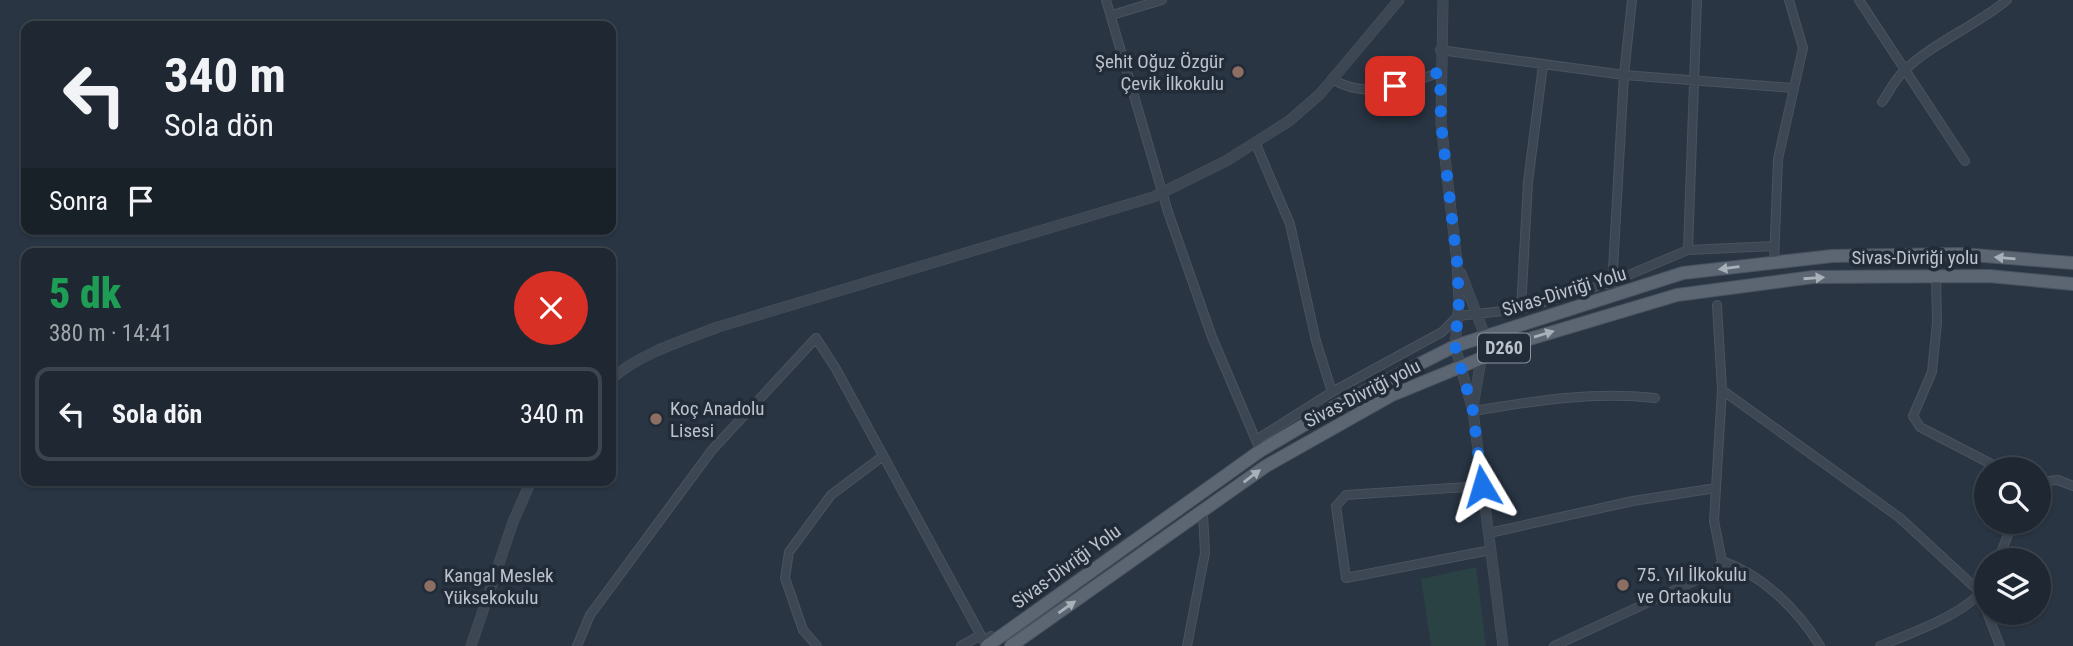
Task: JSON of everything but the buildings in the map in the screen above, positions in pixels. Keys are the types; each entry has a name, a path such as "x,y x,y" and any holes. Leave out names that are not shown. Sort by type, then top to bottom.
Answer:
{"main road":[{"name":"Sivas-Divriği Yolu","path":"984,640 1258,446 1455,346 1683,273 1832,256 1960,254 2073,263"},
{"name":"Sivas-Divriği yolu","path":"1011,646 1277,459 1392,395 1526,340 1677,295 1814,277 1936,274 2073,284"}],"street":[{"path":"1106,0 1164,192 1212,337 1258,446 1332,392 1442,332 1458,316 1521,309 1612,282 1688,250 1774,246"},
{"path":"1112,15 1162,0"},
{"path":"616,375 657,351 718,327 1164,192 1226,161 1289,121 1332,79 1399,0"},
{"path":"1443,0 1440,50 1441,123 1457,262 1458,316 1455,346 1473,411 1503,646"},
{"path":"1611,297 1624,75 1632,0"},
{"path":"1688,250 1697,0"},
{"path":"1774,263 1778,159 1804,48 1789,0"},
{"path":"1859,0 1903,71 1965,161"},
{"path":"1882,102 1903,71 1960,31 1982,21 2007,0"},
{"path":"1440,50 1624,75 1793,88"},
{"path":"1521,309 1530,157 1543,65"},
{"path":"1332,79 1343,87 1374,90 1416,82 1440,72"},
{"path":"1255,142 1290,224 1316,341 1332,392"},
{"path":"1457,262 1485,336 1473,411"},
{"path":"1936,274 1937,323 1932,372 1913,416 1920,427 1978,457"},
{"path":"1555,646 1718,570 1722,561 1714,521 1722,390 1717,305"},
{"path":"577,646 590,615 712,450 816,338 984,640 961,646"},
{"path":"1722,390 1900,518 1974,587"},
{"path":"1473,411 1559,397 1626,395 1655,398"},
{"path":"817,646 803,630 785,578 789,552 831,495 883,456"},
{"path":"2051,481 2058,480 2073,486"},
{"path":"471,646 513,522 529,486"},
{"path":"1482,486 1346,495 1336,506 1346,578 1491,550"},
{"path":"1489,533 1633,500 1716,488"},
{"path":"1187,646 1205,553 1203,513"},
{"path":"1722,561 1738,567 1773,591 1807,625 1820,646"},
{"path":"1880,646 1937,621 1974,599"},
{"path":"1992,625 2000,646"}],"green space":[{"path":"1476,567 1486,646 1431,646 1421,579"}],"place":[{"name":"Şehit Oğuz Özgür Çevik İlkokulu","path":"1238,72"},
{"name":"Koç Anadolu Lisesi","path":"656,419"},
{"name":"75. Yıl İlkokulu ve Ortaokulu","path":"1623,585"},
{"name":"Kangal Meslek Yüksekokulu","path":"430,586"}],"route":[{"path":"1395,86 1416,82 1440,72 1441,123 1457,262 1459,301 1455,346 1473,411 1482,486"}]}
